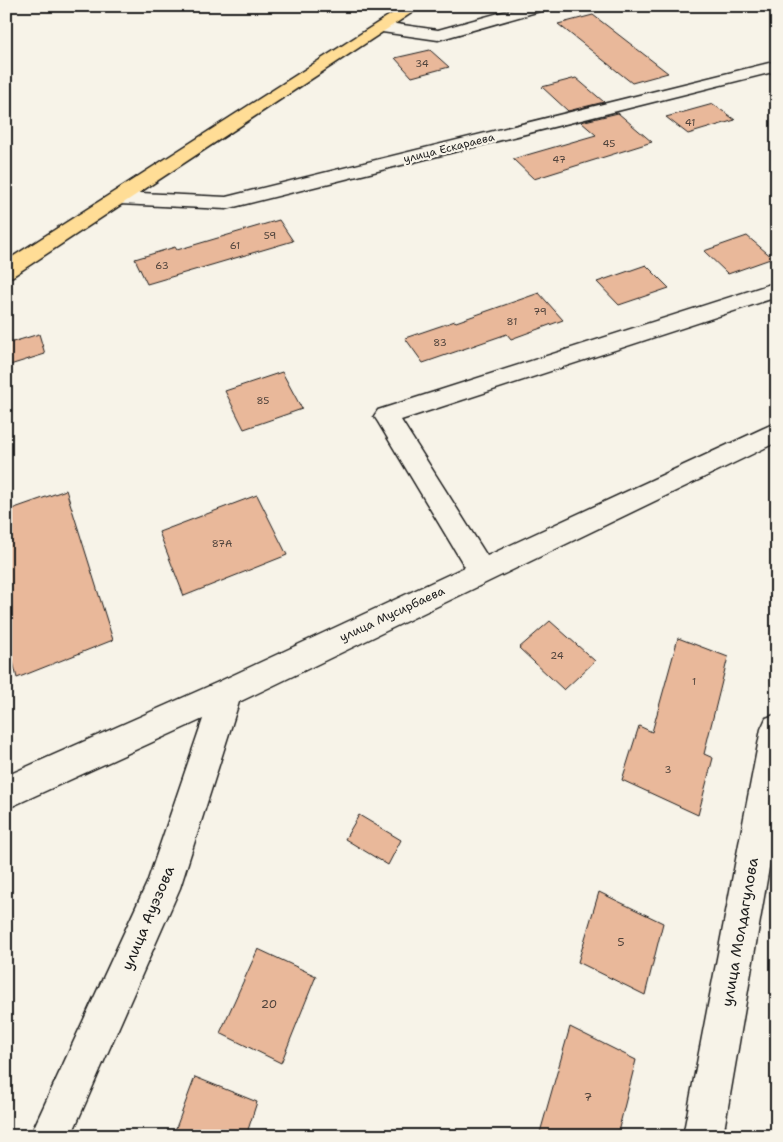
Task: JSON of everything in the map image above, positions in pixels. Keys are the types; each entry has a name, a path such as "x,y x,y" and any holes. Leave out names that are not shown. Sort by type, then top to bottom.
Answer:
{"main road":[{"path":"6,271 415,6"}],"street":[{"path":"382,27 438,35 542,6"},
{"name":"улица Ескараева","path":"119,198 226,203 777,66"},
{"path":"482,571 386,416 777,289"},
{"name":"улица Мусирбаева","path":"6,793 228,693 777,431"},
{"name":"улица Ауэзова","path":"50,1136 163,888 228,693"},
{"name":"улица Молдагулова","path":"703,1136 777,729"}],"building":[{"path":"593,15 668,73 632,83 558,24"},
{"path":"430,50 449,67 412,77 395,58"},
{"path":"576,78 604,102 568,111 542,87"},
{"path":"713,104 735,120 688,134 666,117"},
{"path":"618,113 652,142 534,179 513,159 596,135 581,122"},
{"path":"279,220 293,241 147,284 135,259 175,247 177,250"},
{"path":"747,236 773,258 728,274 704,251"},
{"path":"646,265 669,288 619,305 597,282"},
{"path":"539,293 563,320 511,339 507,334 423,363 405,338 456,322"},
{"path":"39,334 45,354 10,365 6,353 6,344"},
{"path":"282,372 302,409 244,429 225,391"},
{"path":"66,490 113,640 17,678 6,633 6,511"},
{"path":"257,495 287,555 184,596 159,532"},
{"path":"550,621 595,661 564,690 519,648"},
{"path":"678,638 728,657 704,754 713,758 698,815 622,780 639,726 652,732"},
{"path":"359,815 401,840 388,865 345,839"},
{"path":"599,892 663,923 645,995 578,962"},
{"path":"258,949 316,976 281,1063 220,1033"},
{"path":"570,1027 636,1060 617,1136 539,1136"},
{"path":"195,1077 257,1102 246,1136 173,1136"}]}
